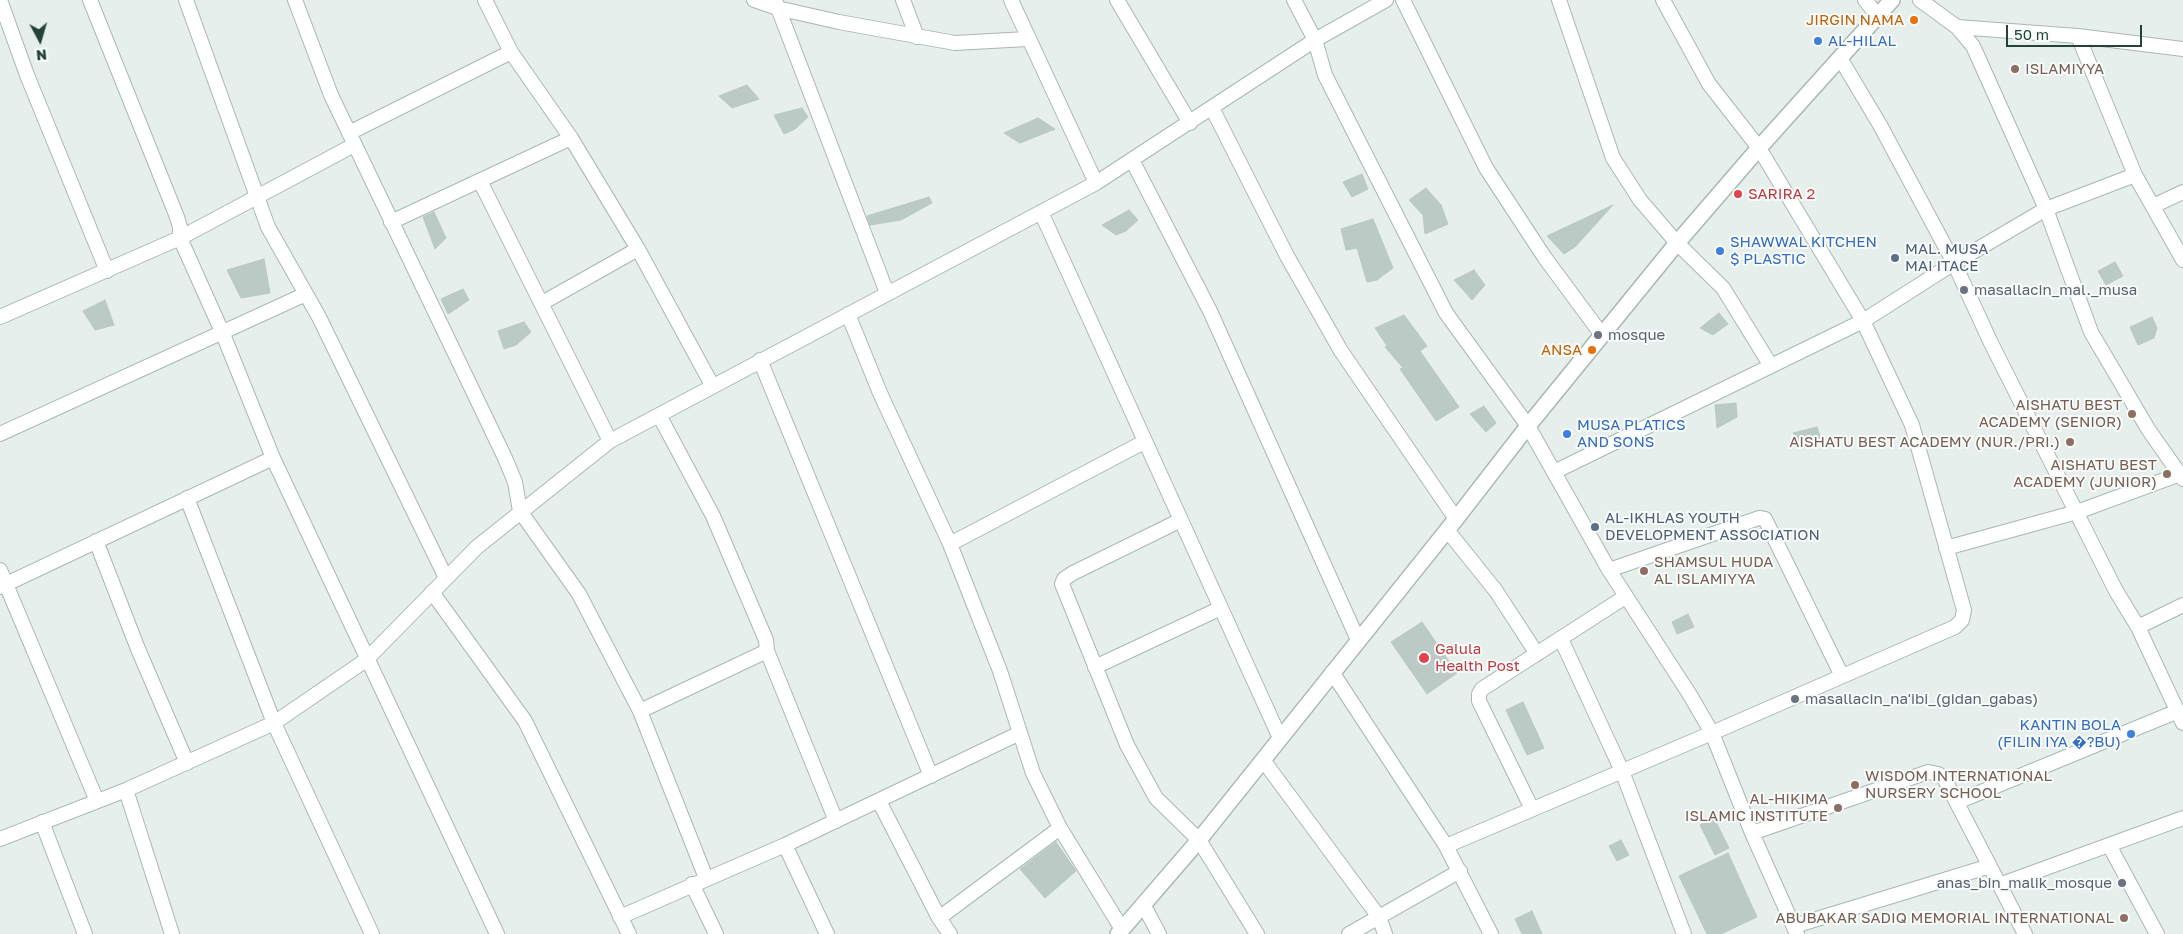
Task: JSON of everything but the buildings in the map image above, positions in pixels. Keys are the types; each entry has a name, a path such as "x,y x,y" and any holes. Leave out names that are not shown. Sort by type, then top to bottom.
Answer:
{"street":[{"path":"0,0 28,76 107,270"},
{"path":"90,0 177,217 180,227 180,238 223,334 273,458 366,660 497,934"},
{"path":"186,0 268,227 306,294 393,466 446,578"},
{"path":"295,0 331,95 505,458 515,482 520,511 579,594 640,711 706,878"},
{"path":"485,0 511,52 571,138 638,249 712,385"},
{"path":"754,0 955,44 1028,39"},
{"path":"902,0 917,37"},
{"path":"1011,0 1096,183"},
{"path":"1117,0 1190,123"},
{"path":"1294,0 1315,40 1325,75 1446,313 1528,426 1609,570 1690,695 1712,733 1752,833 1796,930 1990,866"},
{"path":"0,837 126,790 274,723 366,660 477,547 610,441 712,385 1096,183 1315,40 1386,0"},
{"path":"1403,0 1486,168 1545,258 1602,335"},
{"path":"1559,0 1613,158 1640,200 1677,243 1723,288 1771,366"},
{"path":"1446,846 1955,627 1962,620 1964,610 1912,425 1863,321 1759,148 1709,84 1664,0"},
{"path":"1865,0 1878,16"},
{"path":"848,314 880,392 950,544 1000,671 1033,773 1060,828 1120,932 1142,904 1199,840 1528,426 1677,243 1759,148 1892,0"},
{"path":"1920,0 1957,27 1973,46 1983,64 2046,209 2091,332 2148,429 2182,476 2076,512 1946,548"},
{"path":"776,4 887,293"},
{"path":"1957,27 2078,36 2183,49"},
{"path":"2078,36 2135,175 2183,260"},
{"path":"0,318 180,238 258,197 352,139 511,52"},
{"path":"1840,58 1880,125 1954,263 1991,343 2076,512 2138,627 2180,717 1957,802"},
{"path":"1212,108 1287,256 1341,351 1537,654"},
{"path":"391,222 571,138"},
{"path":"1132,160 1210,311 1358,640"},
{"path":"1554,472 1863,321 1954,263 2046,209 2135,175"},
{"path":"480,181 610,441"},
{"path":"2153,206 2183,192"},
{"path":"1041,212 1179,522 1221,608 1280,738"},
{"path":"542,304 638,249"},
{"path":"0,434 223,334 306,294"},
{"path":"760,360 932,776"},
{"path":"659,415 713,516 766,640 767,651 836,821"},
{"path":"950,544 1144,442"},
{"path":"3,585 273,458"},
{"path":"187,498 274,723 372,934"},
{"path":"1609,570 1759,518 1765,519 1842,676"},
{"path":"1179,522 1064,579 1063,589 1127,745 1156,798 1199,840 1256,934"},
{"path":"96,541 138,649 187,763"},
{"path":"0,570 3,585 97,801"},
{"path":"432,592 525,721 629,934"},
{"path":"1532,809 1479,701 1479,694 1482,689 1625,596"},
{"path":"2138,627 2183,605"},
{"path":"1095,667 1221,608"},
{"path":"1561,639 1622,771 1684,934"},
{"path":"640,711 767,651"},
{"path":"1332,672 1446,846 1491,934"},
{"path":"620,917 785,845 1020,733"},
{"path":"1263,760 1379,917 1385,934"},
{"path":"1752,833 1928,772 1944,778 2025,934"},
{"path":"126,790 172,934"},
{"path":"879,801 939,918 950,934"},
{"path":"1999,885 2183,818"},
{"path":"42,822 85,934"},
{"path":"939,918 1060,828"},
{"path":"785,845 827,934"},
{"path":"2109,845 2157,934"},
{"path":"1349,934 1460,871"},
{"path":"692,884 716,934"},
{"path":"1142,904 1159,934"}],"place":[{"name":"JIRGIN NAMA","path":"1914,20"},
{"name":"AL-HILAL","path":"1818,41"},
{"name":"ISLAMIYYA","path":"2015,69"},
{"name":"SARIRA 2","path":"1738,194"},
{"name":"SHAWWAL KITCHEN $ PLASTIC","path":"1720,251"},
{"name":"MAL. MUSA MAI ITACE","path":"1895,258"},
{"name":"masallacin_mal._musa","path":"1964,290"},
{"name":"mosque","path":"1598,335"},
{"name":"ANSA","path":"1592,350"},
{"name":"AISHATU BEST ACADEMY (SENIOR)","path":"2132,414"},
{"name":"MUSA PLATICS AND SONS","path":"1567,434"},
{"name":"AISHATU BEST ACADEMY (NUR./PRI.)","path":"2070,442"},
{"name":"AISHATU BEST ACADEMY (JUNIOR)","path":"2167,474"},
{"name":"AL-IKHLAS YOUTH DEVELOPMENT ASSOCIATION","path":"1595,527"},
{"name":"SHAMSUL HUDA AL ISLAMIYYA","path":"1644,571"},
{"name":"Galula Health Post","path":"1424,658"},
{"name":"masallacin_na'ibi_(gidan_gabas)","path":"1795,699"},
{"name":"KANTIN BOLA (FILIN IYA �?BU)","path":"2131,734"},
{"name":"WISDOM INTERNATIONAL NURSERY SCHOOL","path":"1855,785"},
{"name":"AL-HIKIMA ISLAMIC INSTITUTE","path":"1838,808"},
{"name":"anas_bin_malik_mosque","path":"2122,883"},
{"name":"ABUBAKAR SADIQ MEMORIAL INTERNATIONAL","path":"2124,918"}]}
